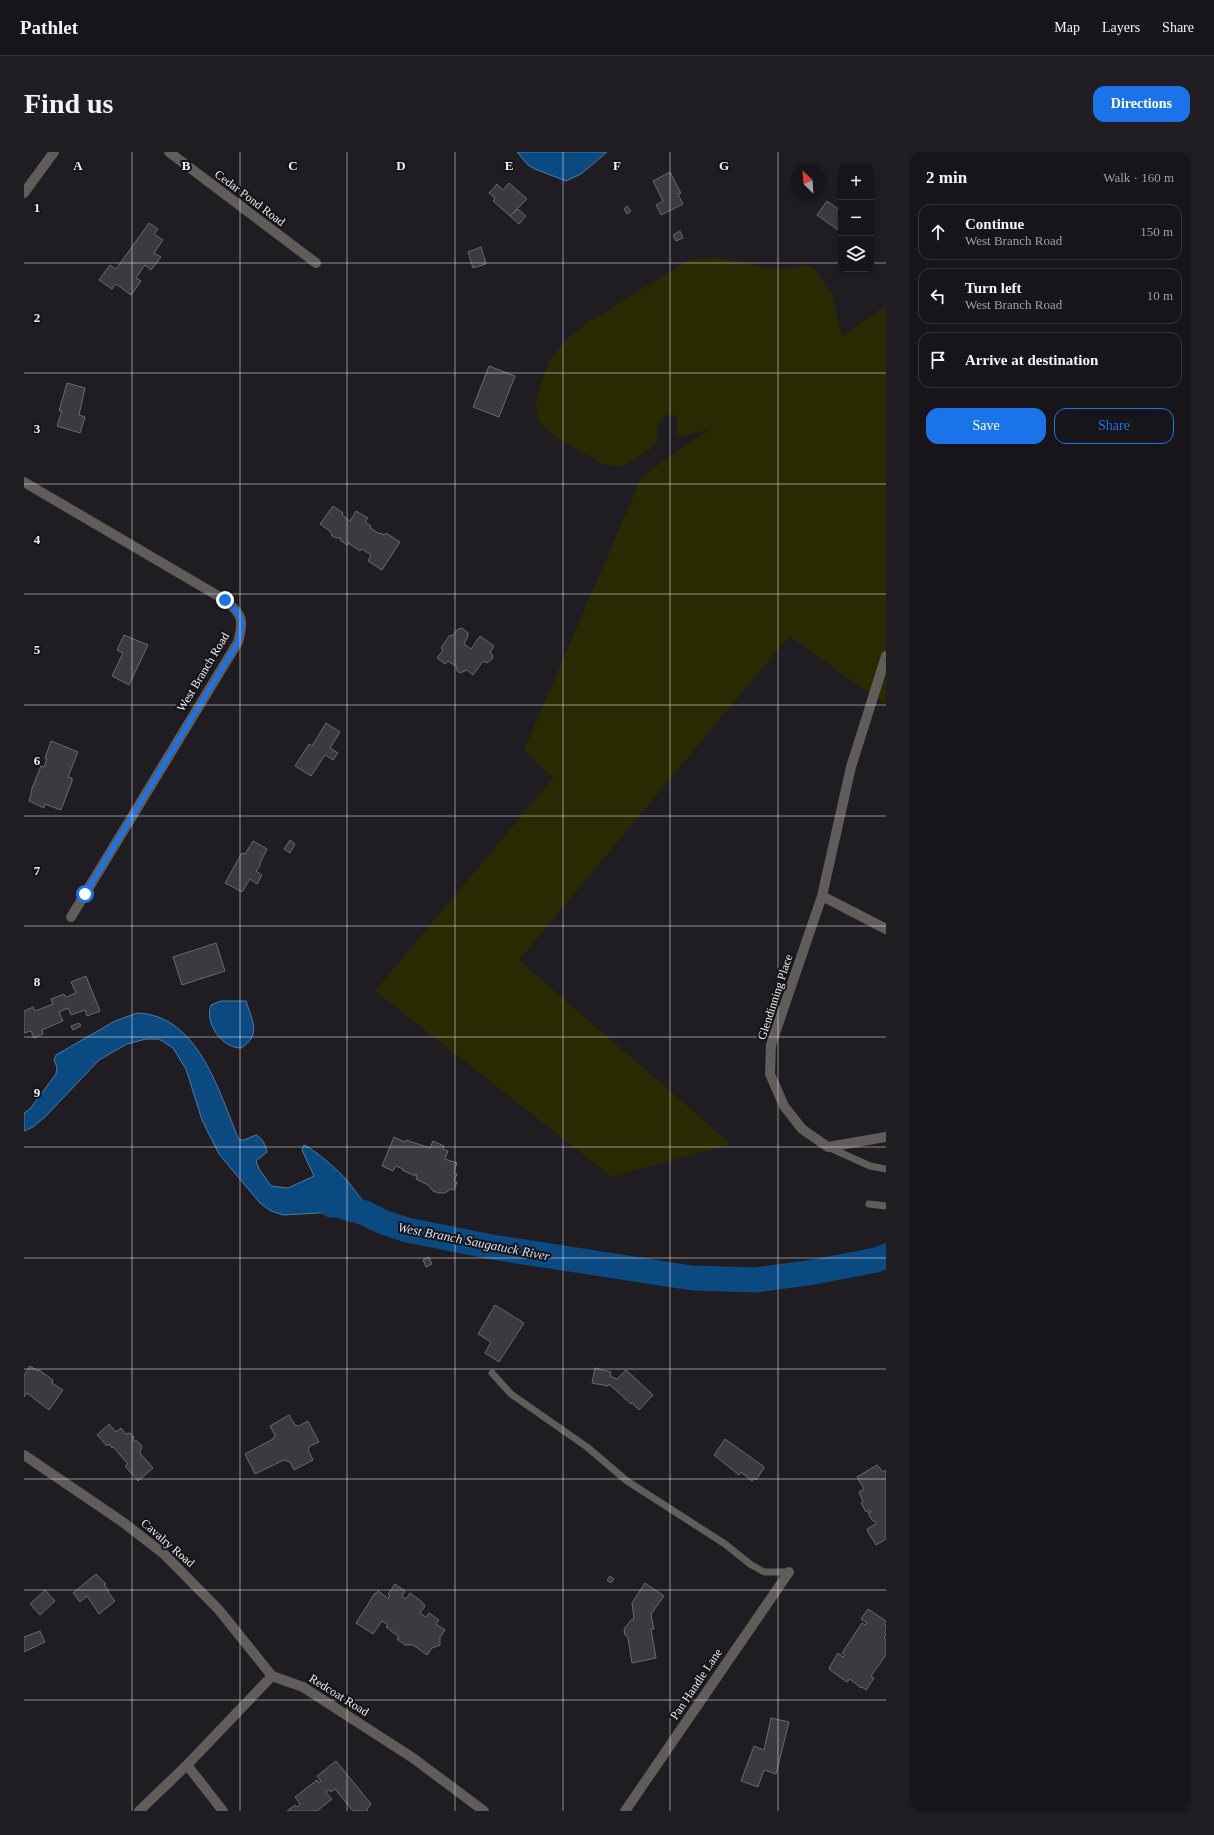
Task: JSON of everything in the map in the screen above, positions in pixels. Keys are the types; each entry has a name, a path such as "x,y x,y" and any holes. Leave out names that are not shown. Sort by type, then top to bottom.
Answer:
{"street":[{"path":"24,193 54,152"},
{"name":"Cedar Pond Road","path":"169,152 316,263"},
{"name":"West Branch Road","path":"24,482 225,600 238,611 242,619 242,628 238,642 71,917"},
{"name":"Glendinning Place","path":"828,1147 802,1129 784,1106 770,1074 771,1045 822,896 851,767 886,656"},
{"path":"822,896 886,929"},
{"path":"828,1147 886,1137"},
{"name":"Cavalry Road","path":"24,1455 124,1523 164,1554 219,1610 272,1676"},
{"name":"Pan Handle Lane","path":"625,1811 789,1572"},
{"path":"139,1811 187,1765 272,1676"},
{"name":"Redcoat Road","path":"272,1676 303,1686 413,1758 484,1811"},
{"path":"187,1765 223,1811"}],"lane":[{"path":"828,1147 870,1166 886,1169"},
{"path":"869,1204 886,1206"},
{"path":"492,1373 511,1394 587,1447 627,1481 657,1502 764,1572 789,1572"}],"shaded area":[{"path":"713,257 775,269 808,266 815,269 832,294 842,336 886,305 886,705 789,636 519,960 731,1144 612,1177 375,991 553,778 524,750 642,476 710,429 676,438 678,419 671,414 663,417 658,424 657,440 652,448 625,466 615,467 600,463 555,437 542,425 538,418 536,402 549,361 566,340 587,323 682,264 690,260"}],"water":[{"path":"517,152 607,152 581,174 566,181 528,165"},
{"path":"221,1001 246,1001 254,1027 251,1038 241,1048 227,1044 212,1027 210,1019 211,1005"},
{"path":"137,1013 158,1017 176,1027 191,1042 204,1060 214,1080 239,1140 244,1140 256,1135 266,1147 267,1152 256,1161 259,1169 271,1186 288,1188 314,1176 302,1150 304,1145 316,1153 346,1179 361,1199 370,1207 359,1220 337,1212 283,1215 271,1211 260,1203 219,1154 202,1120 186,1069 173,1048 159,1039 146,1039 127,1044 99,1060 45,1117 33,1127 24,1131 24,1113 30,1109 56,1074 57,1067 54,1060 56,1055 115,1021"}],"building":[{"path":"670,172 681,193 678,194 683,204 661,215 656,205 663,201 653,181"},
{"path":"509,183 527,199 510,216 493,201 495,198 489,193 497,184 503,190"},
{"path":"827,201 838,209 838,230 817,215"},
{"path":"627,206 631,211 627,214 624,209"},
{"path":"518,209 526,216 519,224 510,216"},
{"path":"149,223 158,229 154,234 163,240 154,253 161,257 151,270 145,265 136,278 141,281 131,295 116,284 112,289 99,280 110,265 116,269"},
{"path":"680,231 683,238 676,241 673,235"},
{"path":"481,247 486,264 473,268 468,252"},
{"path":"489,366 515,376 499,417 473,407"},
{"path":"67,383 85,388 79,415 85,417 80,433 57,426 62,411 59,411"},
{"path":"333,506 343,513 342,515 350,521 356,511 368,518 365,522 371,526 370,528 380,534 381,533 384,535 386,533 400,542 382,570 368,561 371,555 362,549 360,551 349,544 349,542 347,545 340,540 341,538 332,536 331,532 320,524"},
{"path":"462,628 468,633 464,644 471,649 480,636 494,646 490,653 493,655 492,659 487,663 483,661 473,675 467,670 460,673 457,671 457,667 448,661 445,664 437,658 443,650 441,648 450,635 452,636 458,629"},
{"path":"124,635 148,645 129,685 112,676 123,653 117,650"},
{"path":"326,723 340,732 330,748 338,753 333,760 325,755 311,776 295,766 309,744 312,746"},
{"path":"51,741 78,752 68,777 72,778 72,781 61,810 45,804 44,808 29,801 31,791 41,766 44,767 47,759 45,758"},
{"path":"290,840 295,844 290,853 284,849"},
{"path":"253,841 267,849 260,866 256,871 262,875 257,884 250,879 242,892 225,883 242,853 245,854"},
{"path":"216,943 225,971 182,985 173,957"},
{"path":"86,976 100,1011 87,1016 85,1010 71,1015 68,1008 59,1012 63,1021 42,1030 43,1034 34,1038 31,1031 24,1033 24,1011 33,1007 35,1011 53,1004 51,999 64,994 66,997 76,993 71,982"},
{"path":"79,1023 81,1026 73,1030 71,1026"},
{"path":"394,1137 405,1142 406,1140 430,1148 433,1141 444,1146 443,1149 448,1151 445,1159 457,1163 454,1172 457,1174 454,1181 457,1182 454,1190 451,1189 445,1193 433,1191 428,1185 416,1179 417,1175 415,1174 415,1176 396,1166 393,1171 382,1166"},
{"path":"429,1257 432,1264 426,1267 423,1260"},
{"path":"495,1305 524,1323 499,1362 485,1353 491,1342 478,1334"},
{"path":"30,1366 38,1371 39,1370 53,1380 52,1383 63,1390 49,1410 27,1393 24,1397 24,1375"},
{"path":"595,1368 611,1372 610,1376 617,1379 626,1370 653,1395 639,1410 609,1384 608,1386 592,1383"},
{"path":"289,1415 295,1425 299,1426 308,1421 319,1442 310,1446 308,1450 313,1460 294,1470 290,1462 284,1460 255,1474 245,1454 273,1439 275,1435 270,1426"},
{"path":"109,1424 116,1432 121,1428 126,1434 130,1433 134,1437 133,1441 137,1441 142,1446 140,1453 153,1468 138,1481 125,1466 128,1464 113,1447 112,1448 109,1444 107,1446 97,1435"},
{"path":"725,1439 763,1466 764,1468 756,1480 754,1478 752,1481 741,1472 739,1475 714,1455"},
{"path":"877,1465 883,1472 886,1470 886,1539 876,1545 867,1529 877,1523 872,1520 868,1513 871,1512 870,1510 866,1512 861,1503 863,1502 859,1492 864,1489 857,1477"},
{"path":"96,1574 106,1584 104,1585 115,1601 99,1614 87,1596 80,1602 73,1593"},
{"path":"610,1576 614,1579 611,1583 607,1580"},
{"path":"645,1583 664,1596 651,1614 654,1629 651,1629 656,1658 632,1663 628,1638 625,1635 624,1629 631,1620 634,1619 632,1603"},
{"path":"395,1584 405,1591 402,1596 406,1599 410,1593 421,1601 425,1606 420,1613 426,1617 429,1613 439,1620 436,1624 445,1630 440,1637 440,1645 432,1648 427,1655 413,1645 405,1645 397,1639 399,1637 386,1627 388,1625 382,1621 373,1634 356,1623 375,1593 376,1594 378,1591 388,1598 390,1596 388,1594"},
{"path":"45,1590 55,1601 40,1615 30,1604"},
{"path":"868,1609 886,1621 884,1624 886,1625 886,1634 884,1638 886,1640 886,1655 871,1676 874,1678 866,1690 850,1679 847,1682 829,1668 838,1653 843,1657 845,1655 842,1653 862,1623 865,1625 867,1623 861,1619"},
{"path":"40,1631 45,1642 24,1652 24,1637"},
{"path":"771,1718 789,1722 776,1774 764,1770 758,1787 741,1781 754,1746 764,1750"},
{"path":"336,1761 371,1804 367,1811 353,1811 335,1789 331,1792 329,1790 326,1792 332,1799 317,1811 287,1811 295,1805 297,1807 300,1804 295,1797 317,1780 319,1783 321,1781 317,1776"}],"waterway":[{"name":"West Branch Saugatuck River","path":"331,1205 338,1205 365,1213 383,1222 407,1230 492,1247 692,1278 756,1280 814,1272 876,1260 886,1256"}],"route":[{"path":"85,894 238,642 242,628 242,619 238,611 225,600"}]}
